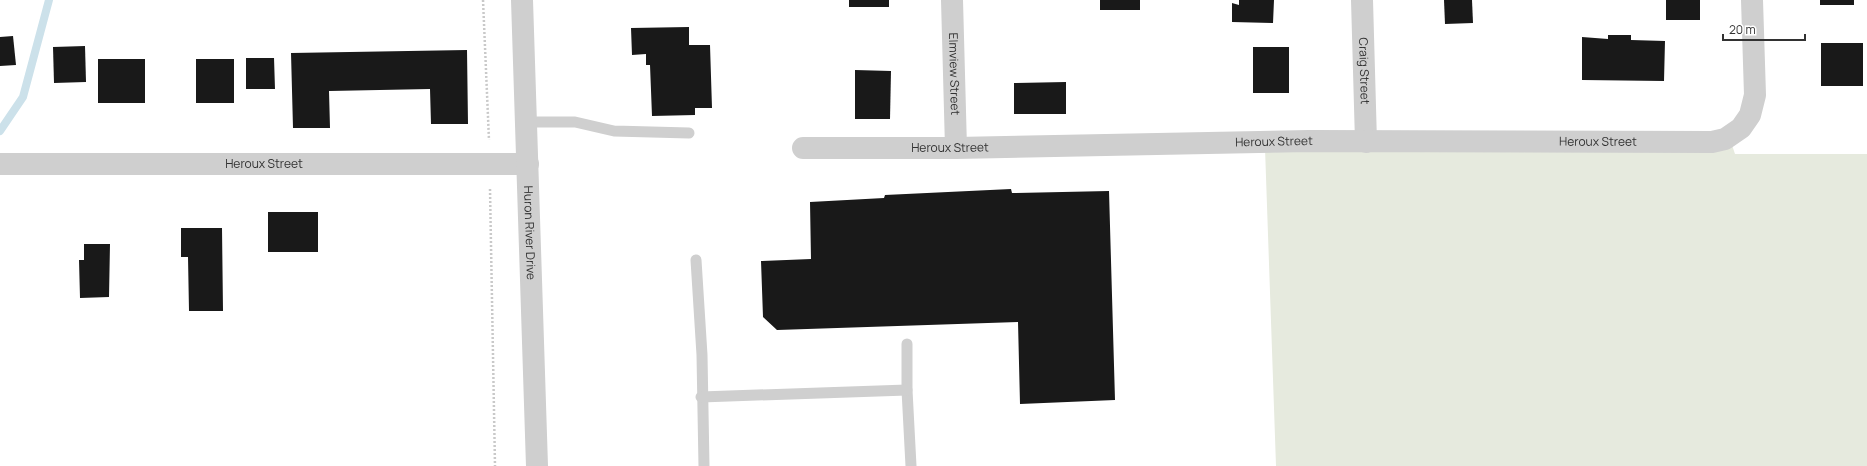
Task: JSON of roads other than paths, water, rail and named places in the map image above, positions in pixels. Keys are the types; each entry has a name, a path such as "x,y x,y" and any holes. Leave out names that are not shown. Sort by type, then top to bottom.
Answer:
{"street":[{"name":"Huron River Drive","path":"522,0 537,466"},
{"name":"Elmview Street","path":"952,0 956,148"},
{"name":"Craig Street","path":"1362,0 1366,142"},
{"name":"Heroux Street","path":"803,148 956,148 1309,141 1712,142 1725,139 1741,128 1750,115 1755,95 1752,0"},
{"name":"Heroux Street","path":"0,164 528,164"}],"lane":[{"path":"526,122 575,122 614,131 689,133"},
{"path":"696,260 702,355 701,397 704,466"},
{"path":"907,344 907,390 911,466"},
{"path":"701,397 907,390"}],"waterway":[{"path":"0,131 23,97 49,0"}]}
